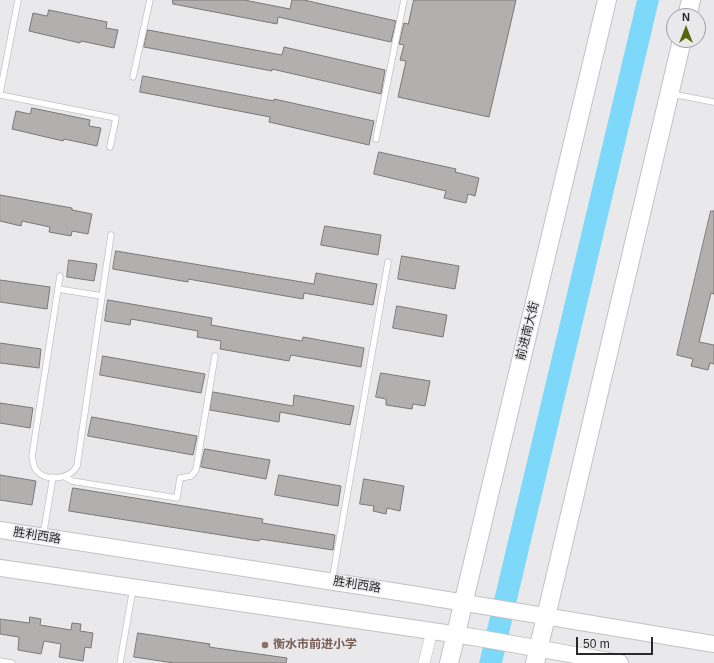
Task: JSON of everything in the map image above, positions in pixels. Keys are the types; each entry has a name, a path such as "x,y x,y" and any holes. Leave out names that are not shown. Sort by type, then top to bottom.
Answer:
{"main road":[{"name":"前进南大街","path":"449,663 465,636 471,603 607,0"},
{"path":"536,656 680,48"},
{"name":"胜利西路","path":"0,530 471,603 714,644"},
{"path":"0,568 514,644 536,656 620,663"}],"street":[{"path":"424,663 432,631"}],"lane":[{"path":"18,0 0,94 116,118 110,147"},
{"path":"133,77 150,0"},
{"path":"376,139 404,0"},
{"path":"670,94 714,102"},
{"path":"60,276 32,456 33,466 37,472 44,476 53,477 65,477 74,472 77,466 111,235"},
{"path":"332,582 388,262"},
{"path":"58,289 102,296"},
{"path":"65,477 72,481 177,498 180,478 191,476 196,470 215,356"},
{"path":"43,537 53,477"},
{"path":"120,663 133,587"},
{"path":"0,661 12,663"}],"water":[{"path":"637,0 659,0 502,663 479,663"}],"building":[{"path":"173,0 244,0 290,9 292,0 304,0 396,21 391,42 278,17 277,24 173,4"},
{"path":"414,0 516,0 489,117 398,97 406,61 400,60 404,45 399,44 404,23 408,24"},
{"path":"49,10 107,22 106,28 118,30 114,48 81,41 80,43 29,31 33,13 47,16"},
{"path":"148,30 282,55 284,47 385,70 381,94 272,69 272,71 144,47"},
{"path":"143,76 274,101 274,99 374,121 369,145 269,122 270,117 140,92"},
{"path":"32,108 90,120 89,126 101,128 97,146 64,139 63,141 12,129 16,111 30,114"},
{"path":"379,152 456,169 455,172 479,178 475,196 468,194 466,203 444,198 446,191 374,174"},
{"path":"0,195 72,208 72,210 92,214 88,234 72,231 71,236 49,232 50,227 22,221 21,226 0,221"},
{"path":"711,211 714,211 714,294 711,293 699,342 714,345 714,364 710,363 708,370 691,366 693,359 677,355"},
{"path":"325,226 381,235 378,255 321,245"},
{"path":"116,251 314,284 316,273 377,284 373,305 304,293 303,299 188,279 188,282 113,269"},
{"path":"402,256 459,266 455,289 398,279"},
{"path":"69,260 97,264 94,281 67,277"},
{"path":"0,280 50,287 47,309 0,302"},
{"path":"108,300 212,318 211,325 302,341 303,337 364,348 361,367 291,355 289,361 220,349 221,341 197,337 198,331 131,319 130,325 105,321"},
{"path":"397,306 447,315 443,337 393,328"},
{"path":"0,343 41,349 39,368 0,363"},
{"path":"103,356 205,374 201,393 100,375"},
{"path":"381,373 430,381 425,406 413,404 412,409 386,405 386,399 376,397"},
{"path":"213,392 293,406 294,395 354,406 350,425 280,412 279,422 210,410"},
{"path":"0,403 33,408 30,428 0,423"},
{"path":"92,417 197,436 193,455 88,436"},
{"path":"205,449 270,460 266,479 201,467"},
{"path":"0,475 36,481 32,505 0,500"},
{"path":"279,475 341,486 338,506 275,495"},
{"path":"364,479 404,486 400,511 387,508 386,514 373,511 374,506 360,504"},
{"path":"73,488 263,519 262,523 335,535 333,550 260,539 259,541 69,511"},
{"path":"30,617 41,619 40,625 71,630 72,623 81,624 80,631 93,633 91,648 85,647 83,661 59,657 61,644 44,641 41,654 18,650 19,637 0,634 0,619 29,623"},
{"path":"138,633 210,644 209,647 287,658 286,663 174,663 134,657"}],"place":[{"name":"衡水市前进小学","path":"265,645"}]}
